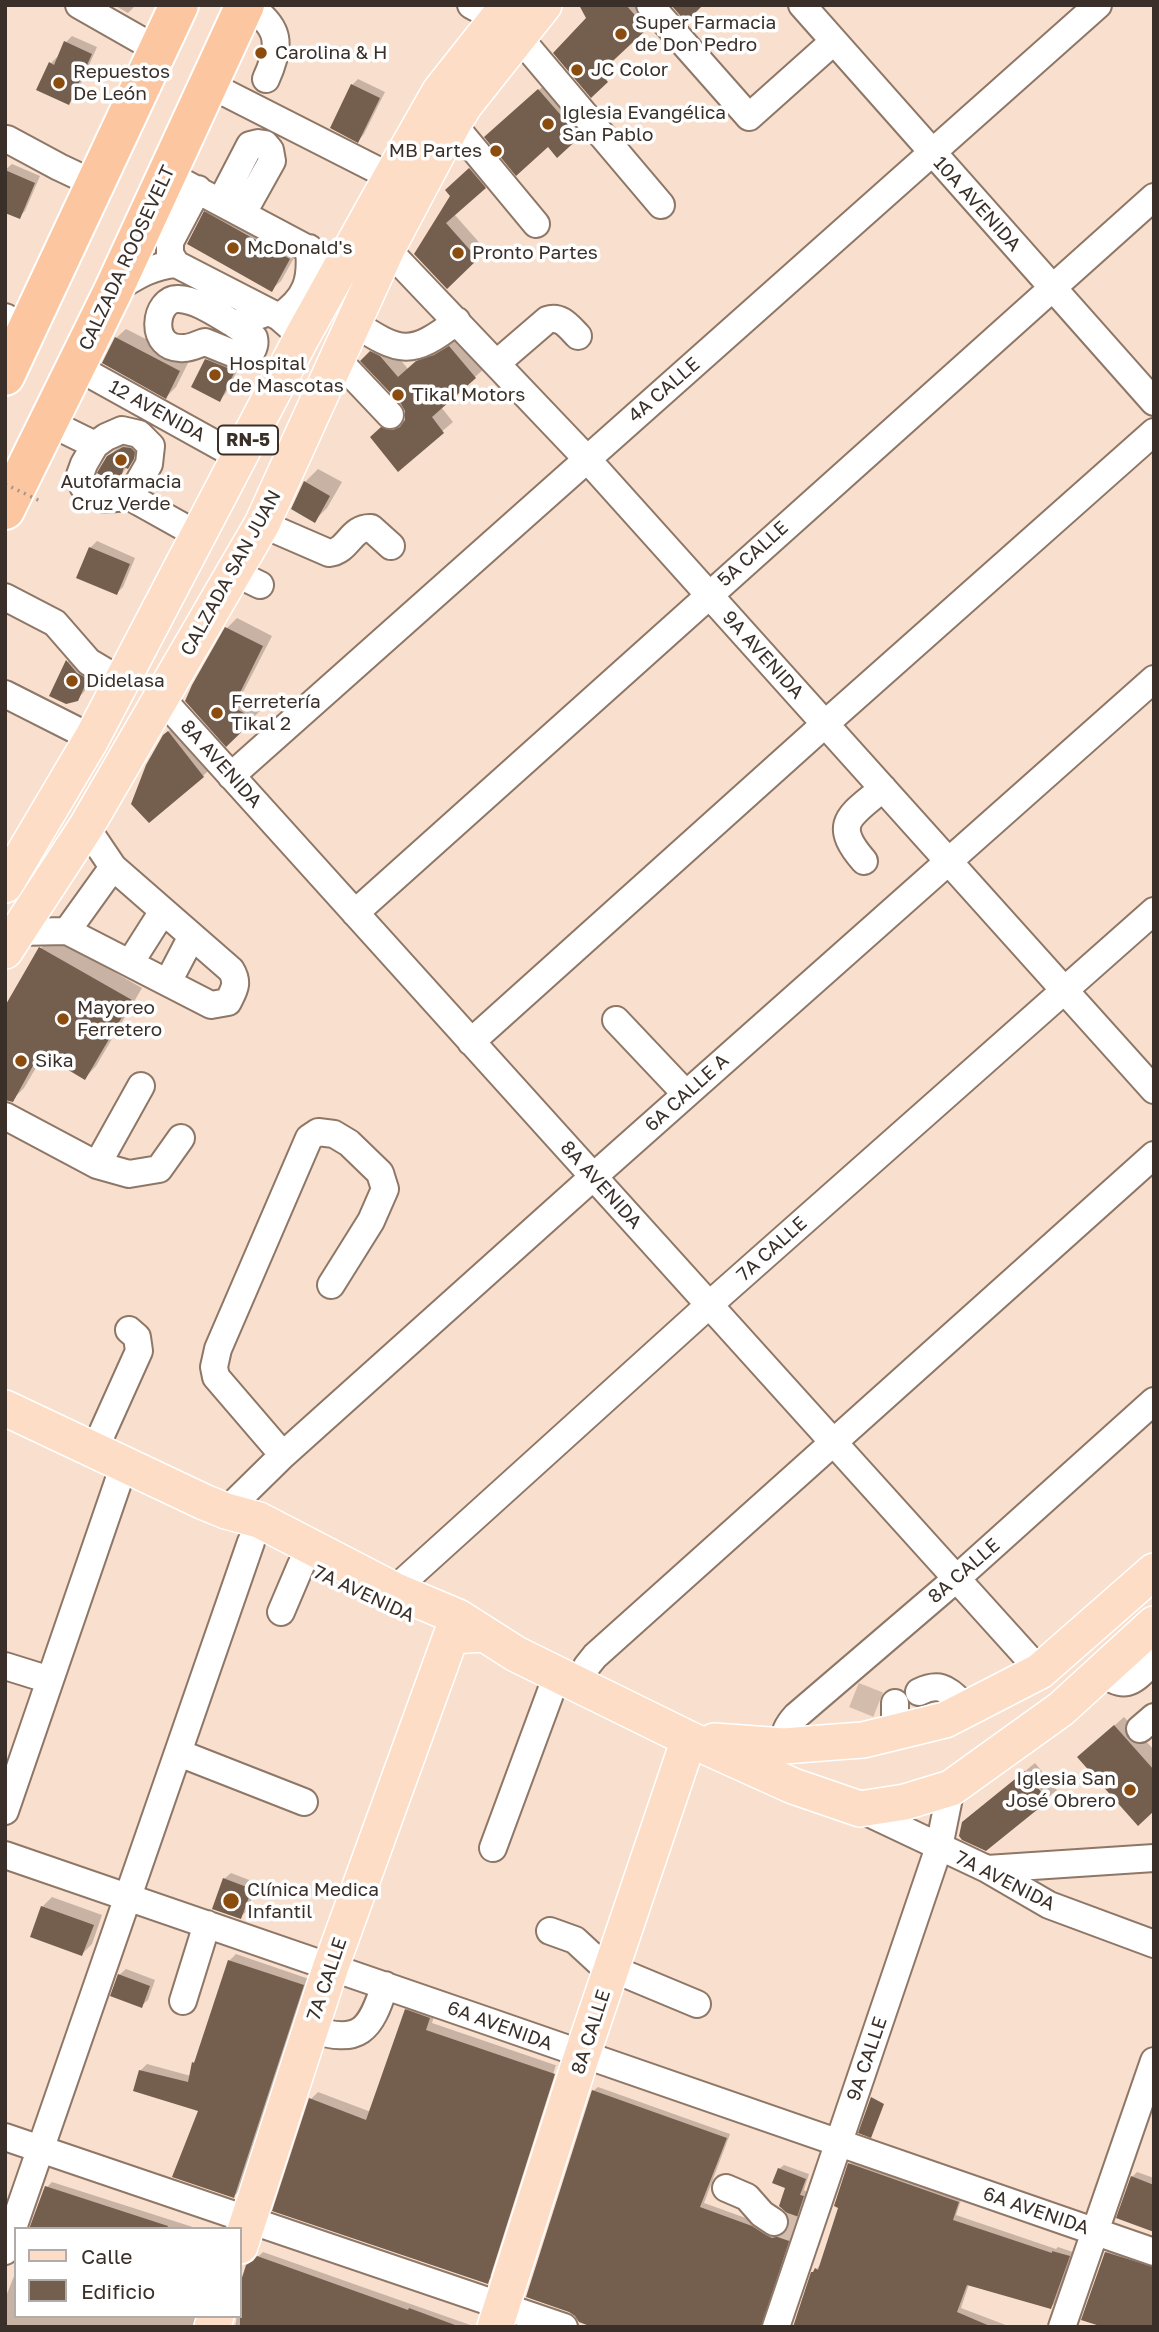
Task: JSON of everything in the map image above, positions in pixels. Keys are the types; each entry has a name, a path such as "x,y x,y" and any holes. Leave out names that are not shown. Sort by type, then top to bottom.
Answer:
{"highway":[{"path":"5,376 16,323 95,184 179,5"},
{"name":"CALZADA ROOSEVELT","path":"23,505 48,422 113,291 207,194 208,83 246,5"}],"main road":[{"name":"CALZADA SAN JUAN","path":"12,942 86,827 162,699 246,578 262,524 354,323 362,251 391,177 440,92 499,16 544,5"},
{"name":"CALZADA SAN JUAN","path":"10,869 92,738 239,457 284,322 362,251 453,124 464,106 499,16"},
{"name":"7A AVENIDA","path":"5,1408 226,1511 259,1520 394,1590 458,1617 468,1635"},
{"name":"7A AVENIDA","path":"226,1511 251,1542 388,1604 516,1654 689,1739 793,1786"},
{"path":"689,1739 784,1746 863,1740 899,1706 945,1720 1040,1671 1154,1572"},
{"path":"784,1746 787,1775 793,1786 860,1809 905,1802 951,1788 1060,1709 1154,1623"},
{"name":"7A CALLE","path":"244,2232 331,1966 468,1635"},
{"name":"8A CALLE","path":"499,2316 582,2055 689,1739"}],"street":[{"path":"79,5 158,50"},
{"path":"246,5 266,19 274,32 274,62 266,79"},
{"path":"650,5 749,117 833,42"},
{"name":"4A CALLE","path":"231,776 1098,5"},
{"name":"10A AVENIDA","path":"814,10 833,42 1154,402"},
{"path":"499,16 661,205"},
{"path":"208,83 391,177"},
{"path":"453,124 536,223"},
{"path":"7,139 95,184"},
{"path":"248,177 207,194 170,242 170,254 186,269 284,322"},
{"name":"9A AVENIDA","path":"207,194 309,248 362,251 457,321 586,458 1154,1090"},
{"name":"5A CALLE","path":"355,913 1154,197"},
{"path":"284,322 304,292 311,272 309,248"},
{"path":"113,291 146,270 160,265 186,269"},
{"path":"186,269 203,306"},
{"path":"180,299 203,306 234,324 254,338 255,342 247,357 205,342 178,348 163,341 158,332 157,321 166,303 180,299"},
{"path":"497,363 552,318 562,321 578,336"},
{"path":"354,323 388,345 402,347 424,343 457,321"},
{"path":"234,324 284,322"},
{"path":"337,359 390,415"},
{"name":"12 AVENIDA","path":"75,366 239,457"},
{"path":"48,422 95,445"},
{"path":"130,497 149,464 151,446 139,434 122,430 95,445 80,475 83,486 93,495 104,499 130,497 198,536"},
{"path":"471,1042 1154,432"},
{"path":"262,524 329,553 343,548 357,529 365,528 371,528 391,546"},
{"path":"5,597 55,623 89,662 123,682"},
{"name":"6A CALLE A","path":"226,1511 283,1455 593,1177 1154,679"},
{"path":"5,694 92,738"},
{"name":"8A AVENIDA","path":"162,699 1040,1671"},
{"path":"863,860 851,846 846,826 850,817 883,788"},
{"path":"12,942 67,931 211,1005 228,1002 237,985 235,976 113,867 86,827"},
{"path":"67,931 113,867"},
{"path":"130,963 163,911"},
{"name":"7A CALLE","path":"394,1590 709,1305 1154,911"},
{"path":"168,982 192,936"},
{"path":"616,1020 686,1094"},
{"path":"97,1166 141,1086"},
{"path":"5,1116 97,1166 129,1174 159,1169 181,1138"},
{"path":"283,1455 230,1395 216,1377 214,1367 218,1349 309,1138 318,1132 334,1133 349,1143 380,1173 385,1189 371,1221 331,1285"},
{"path":"493,1848 567,1680 587,1666 1154,1155"},
{"path":"5,1811 50,1680 139,1351 137,1338 129,1330"},
{"name":"8A CALLE","path":"784,1746 787,1726 796,1716 844,1689 956,1579 1154,1401"},
{"path":"5,2251 251,1542"},
{"path":"281,1612 301,1565"},
{"path":"1101,1671 1113,1681 1125,1683 1133,1681 1154,1661"},
{"path":"5,1666 50,1680"},
{"path":"899,1706 930,1686 941,1687 968,1708"},
{"path":"179,1753 304,1802"},
{"name":"9A CALLE","path":"776,2327 793,2229 839,2144 939,1847 951,1788"},
{"name":"7A AVENIDA","path":"860,1809 986,1869 1049,1905 1154,1944"},
{"name":"6A AVENIDA","path":"5,1855 1154,2252"},
{"path":"986,1869 1150,1855"},
{"path":"183,2001 207,1924"},
{"path":"550,1931 575,1940 601,1964 697,2004"},
{"path":"310,2029 328,2035 344,2036 362,2032 370,2022 385,1985"},
{"path":"1067,2326 1154,2060"},
{"path":"5,2137 232,2227"},
{"path":"726,2188 747,2197 762,2214 793,2229"},
{"path":"244,2232 499,2316 564,2327"}],"path":[{"path":"5,484 23,505"}],"building":[{"path":"579,5 626,5 647,29 600,73 608,82 591,98 553,53 586,18"},
{"path":"671,5 703,5 686,22"},
{"path":"64,41 92,54 69,105 36,90 49,62 54,65"},
{"path":"351,84 380,98 358,143 330,128"},
{"path":"538,89 580,137 557,158 548,147 516,176 484,137"},
{"path":"469,168 486,188 446,223 478,259 447,289 414,254 450,196 445,190"},
{"path":"5,170 35,183 20,219 5,213"},
{"name":"McDonald's","path":"204,211 290,259 272,292 187,244"},
{"path":"115,337 180,371 166,399 102,363"},
{"path":"449,346 476,378 432,417 444,433 398,472 370,437 381,427 393,430 400,427 405,420 405,411 360,361 370,351 380,356 398,377 416,361"},
{"name":"Hospital de Mascotas","path":"205,359 235,371 220,402 191,387"},
{"path":"123,447 131,448 135,452 134,459 128,469 124,467 121,477 114,475 110,482 97,473 107,456"},
{"path":"304,481 330,496 315,523 291,509"},
{"path":"89,547 130,564 117,595 76,578"},
{"path":"225,627 263,646 233,707 255,719 226,747 185,701"},
{"name":"Didelasa","path":"66,660 77,673 88,679 78,701 66,704 49,696"},
{"path":"168,731 204,777 149,823 131,804 146,765"},
{"name":"Mayoreo Ferretero","path":"39,947 132,1000 85,1080 40,1053 13,1102 5,1100 5,1006"},
{"name":"Iglesia San José Obrero","path":"1114,1725 1154,1770 1154,1811 1138,1826 1077,1757"},
{"path":"1025,1771 1048,1801 986,1851 962,1840 959,1836 962,1822"},
{"name":"Clínica Medica Infantil","path":"223,1878 252,1889 241,1919 212,1909"},
{"path":"41,1906 94,1925 82,1956 30,1937"},
{"path":"228,1960 304,1985 234,2198 172,2177 198,2111 133,2091 139,2070 188,2082 192,2062 194,2063"},
{"path":"118,1974 150,1986 142,2008 110,1996"},
{"path":"405,2009 430,2018 426,2030 555,2074 488,2284 272,2211 309,2098 366,2120"},
{"path":"592,2090 727,2138 700,2207 752,2226 772,2238 787,2231 790,2224 788,2214 779,2206 785,2188 772,2183 778,2168 806,2179 800,2195 804,2196 761,2327 592,2327 579,2322 569,2312 526,2297"},
{"path":"871,2097 884,2104 871,2138 858,2133"},
{"path":"848,2163 959,2202 953,2220 1052,2253 1070,2256 1051,2309 967,2285 957,2312 992,2327 793,2327 811,2272 815,2268 818,2270 838,2208 834,2206"},
{"path":"1131,2176 1154,2185 1154,2232 1116,2218"},
{"path":"45,2186 168,2226 168,2227 30,2227"},
{"path":"1105,2252 1154,2267 1154,2327 1103,2327 1081,2320"},
{"path":"257,2256 408,2310 409,2308 455,2327 240,2327 242,2278 246,2265"}],"tunnel":[{"path":"854,1695 879,1705"},
{"path":"774,2222 797,2230"}],"place":[{"name":"Super Farmacia de Don Pedro","path":"621,34"},
{"name":"Carolina & H","path":"261,53"},
{"name":"JC Color","path":"577,70"},
{"name":"Repuestos De León","path":"59,83"},
{"name":"Iglesia Evangélica San Pablo","path":"548,124"},
{"name":"MB Partes","path":"496,151"},
{"name":"McDonald's","path":"233,248"},
{"name":"Pronto Partes","path":"458,253"},
{"name":"Hospital de Mascotas","path":"215,375"},
{"name":"Tikal Motors","path":"398,395"},
{"name":"Autofarmacia Cruz Verde","path":"121,460"},
{"name":"Didelasa","path":"72,681"},
{"name":"Ferretería Tikal 2","path":"217,713"},
{"name":"Mayoreo Ferretero","path":"63,1019"},
{"name":"Sika","path":"21,1061"},
{"name":"Iglesia San José Obrero","path":"1130,1790"},
{"name":"Clínica Medica Infantil","path":"231,1901"}]}
